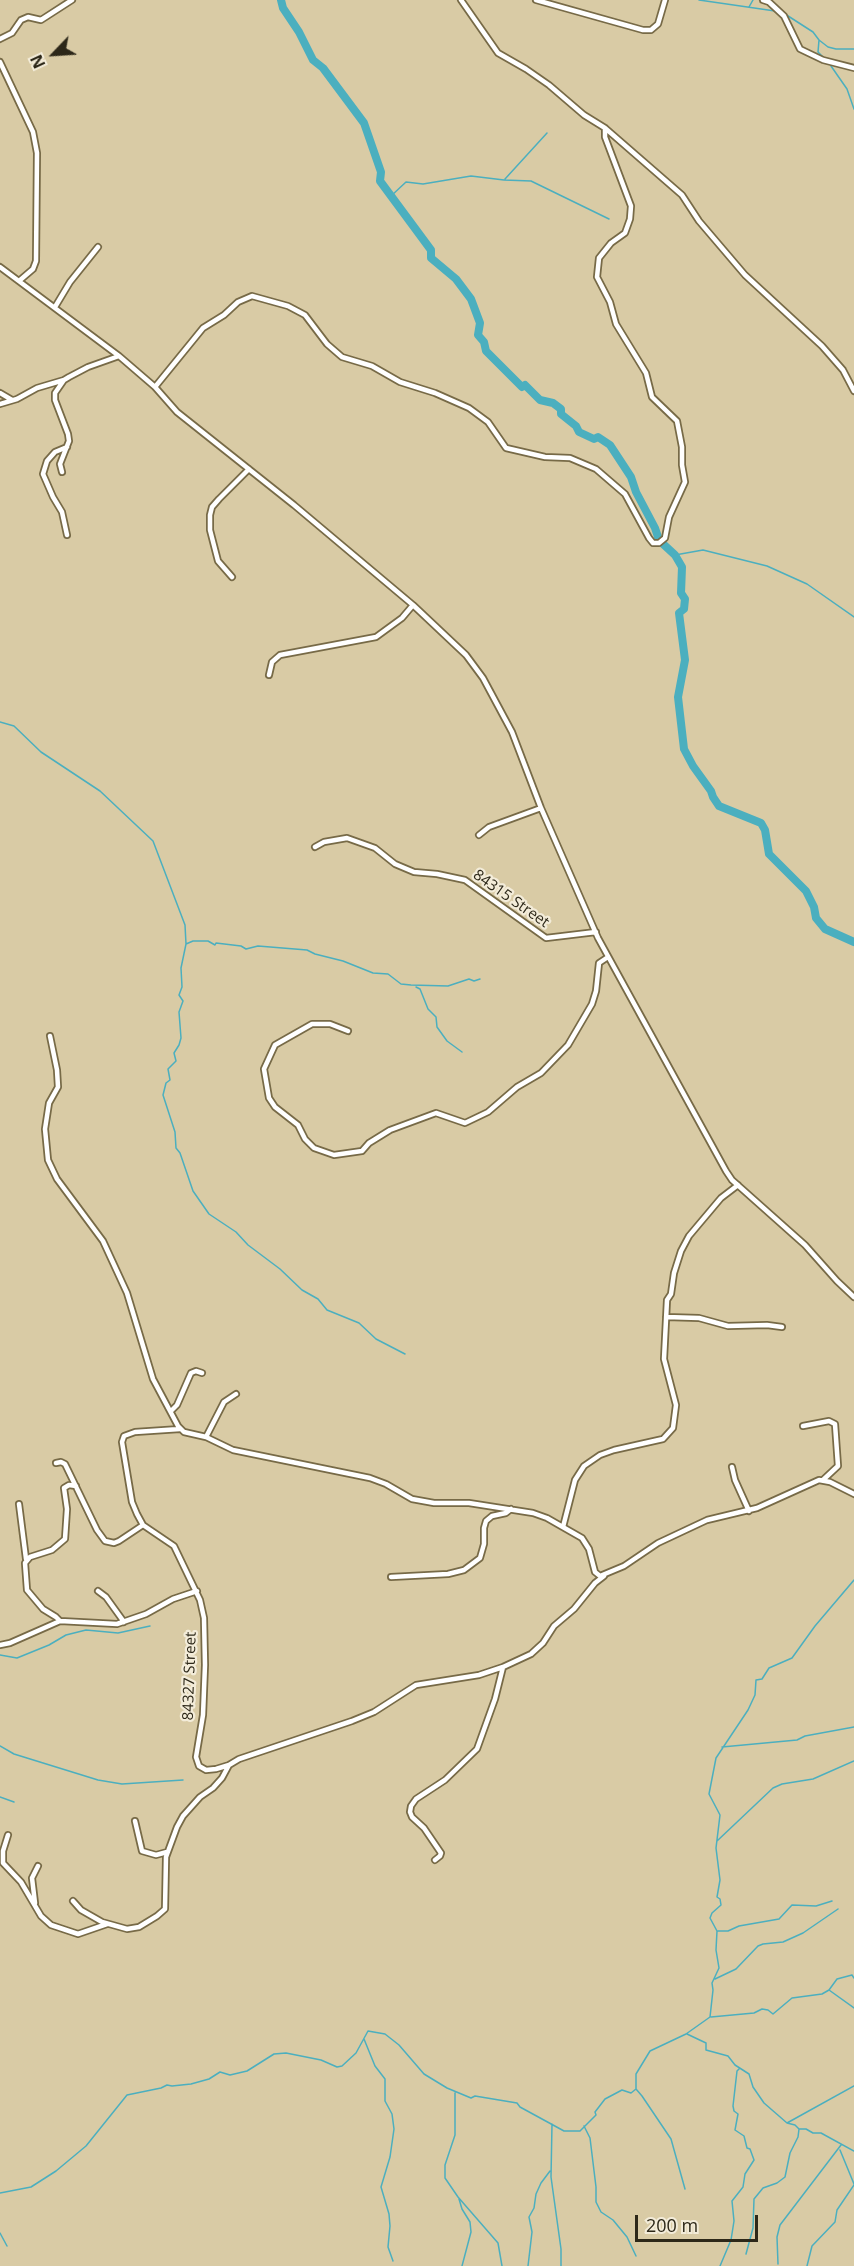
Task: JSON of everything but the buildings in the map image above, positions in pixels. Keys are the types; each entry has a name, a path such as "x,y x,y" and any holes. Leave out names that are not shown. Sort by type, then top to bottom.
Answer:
{"street":[{"path":"0,39 12,33 21,20 28,17 41,20 72,0"},
{"path":"461,0 498,53 549,85 584,115 605,128 682,195 699,221 745,275 822,346 843,370 854,391"},
{"path":"536,0 643,30 651,30 658,24 665,0"},
{"path":"763,0 769,2 783,16 800,49 823,60 854,68"},
{"path":"0,62 33,132 38,153 36,261 33,269 19,281"},
{"path":"155,387 203,328 224,315 238,302 252,296 288,306 304,315 327,344 342,357 372,366 400,382 469,408 488,422 506,448 545,458 570,458 596,469 625,495 649,538 653,543 659,543 665,538 669,517 685,482 682,447 677,421 652,397 646,373 631,352 616,324 610,302 597,277 599,258 611,243 625,233 630,219 631,206 605,137 605,128"},
{"path":"55,307 70,282 98,247"},
{"path":"0,267 119,356 155,387 177,412 413,605 466,655 483,678 512,732 542,808 608,957 726,1171 738,1185 797,1237 854,1297"},
{"path":"0,404 37,388 64,381 88,367 119,356"},
{"path":"62,472 60,464 68,434 55,400 55,393 64,381"},
{"path":"0,393 12,400"},
{"path":"66,447 55,452 47,461 43,474 62,512 67,535"},
{"path":"232,577 219,561 210,530 210,515 212,507 249,469"},
{"path":"269,675 272,662 280,655 376,637 402,618 413,605"},
{"path":"479,835 489,827 542,808"},
{"name":"84315 Street","path":"315,847 324,842 347,838 375,848 395,864 414,872 465,880 546,938 596,932"},
{"path":"348,1031 330,1023 312,1024 275,1044 264,1069 269,1098 275,1107 298,1125 307,1142 314,1148 334,1155 362,1150 390,1130 436,1113 465,1123 488,1112 517,1087 540,1073 568,1045 592,1004 598,985 599,963 608,957"},
{"path":"50,1036 58,1087 51,1099 45,1129 48,1160 57,1179 103,1240 127,1293 153,1379 180,1429 188,1434 206,1437 233,1450 370,1478 412,1499 434,1503 469,1503 533,1513 582,1538 587,1545 597,1575 607,1575"},
{"path":"563,1527 575,1480 584,1466 600,1455 614,1450 663,1439 673,1428 676,1405 664,1359 667,1300 671,1294 674,1273 684,1244 721,1198 738,1185"},
{"path":"666,1317 699,1318 728,1326 782,1327"},
{"path":"171,1411 177,1405 191,1373 202,1372"},
{"path":"206,1437 224,1402 236,1394"},
{"path":"73,1901 81,1910 107,1924 127,1929 135,1928 163,1912 166,1906 164,1895 167,1852 183,1816 222,1778 229,1765 239,1758 374,1712 416,1685 466,1678 503,1667 531,1654 540,1646 554,1626 574,1609 595,1583 658,1543 707,1520 749,1511 822,1480 838,1466 836,1424 831,1421 803,1426"},
{"path":"0,1645 10,1643 60,1621 102,1625 124,1622 196,1591 174,1546 143,1525 132,1502 122,1438 135,1432 180,1429"},
{"path":"56,1463 65,1464 97,1530 105,1541 114,1543 119,1541 143,1525"},
{"path":"732,1467 749,1511"},
{"path":"822,1480 854,1494"},
{"path":"26,1560 52,1550 65,1539 68,1509 64,1488 69,1485 76,1486"},
{"path":"19,1504 27,1590 44,1609 60,1621"},
{"path":"391,1577 448,1574 464,1570 480,1558 486,1521 492,1516 506,1513 511,1509"},
{"path":"98,1591 106,1597 124,1622"},
{"name":"84327 Street","path":"196,1591 204,1618 205,1665 203,1715 196,1757 199,1766 206,1770 229,1765"},
{"path":"435,1860 441,1853 424,1828 412,1817 411,1806 416,1799 445,1780 477,1749 495,1699 503,1667"},
{"path":"135,1821 138,1844 142,1851 156,1855 167,1852"},
{"path":"8,1834 2,1856 3,1863 21,1882 51,1925 74,1934 82,1934 107,1924"},
{"path":"35,1905 32,1878 38,1866"}],"waterway":[{"path":"281,0 283,8 299,32 313,60 323,68 364,123 381,172 380,181 431,250 431,258 456,279 471,299 480,323 478,335 484,342 486,351 522,387 525,385 540,400 553,403 561,409 561,414 576,426 579,432 594,439 598,437 610,445 631,477 659,540"},
{"path":"699,0 775,11"},
{"path":"749,7 753,0"},
{"path":"785,14 813,32 819,40 818,52 824,58"},
{"path":"819,40 828,47 854,49"},
{"path":"831,66 847,89 854,109"},
{"path":"505,179 547,133"},
{"path":"391,196 406,182 423,184 471,176 531,181 609,219"},
{"path":"662,543 675,555 682,567 681,593 685,599 684,609 679,613 685,660 678,697 684,749 719,806 761,823 765,830 769,854 806,891 814,907 816,918 825,929 854,942"},
{"path":"675,555 703,550 767,566 807,584 854,617"},
{"path":"0,722 14,726 41,752 100,791 153,841 185,925 186,944 193,941 208,941 215,945 216,943 241,946 246,949 258,946 307,950 373,973 388,974 401,984 448,986 469,979 474,981 480,979"},
{"path":"186,944 181,968 182,987 179,995 183,1001 179,1012 181,1038 174,1053 176,1061 168,1069 170,1080 166,1083 163,1095 175,1132 176,1148 180,1153 193,1191 209,1214 236,1232 248,1245 280,1269 302,1290 318,1299 327,1310 359,1323 376,1339 405,1354"},
{"path":"416,987 420,989 428,1009 436,1017 437,1027 447,1041 462,1052"},
{"path":"0,2193 31,2187 56,2171 86,2146 127,2095 167,2085 191,2084 209,2079 220,2072 230,2075 247,2071 274,2054 286,2053 321,2060 337,2067 342,2066 356,2053 368,2031 385,2034 399,2045 424,2074 447,2088 471,2098 475,2096 517,2103 520,2107 564,2131 580,2131 596,2115 595,2112 605,2099 622,2090 631,2093 636,2089 636,2074 650,2051 686,2034 710,2017 712,1983 719,1968 716,1950 717,1931 710,1918 721,1905 717,1897 720,1880 716,1848 720,1815 709,1794 716,1758 748,1710 755,1695 756,1680 762,1679 769,1668 792,1658 815,1626 854,1580"},
{"path":"0,1655 17,1658 49,1645 66,1635 86,1630 118,1633 150,1626"},
{"path":"722,1747 797,1740 805,1736 854,1727"},
{"path":"0,1746 14,1754 98,1780 122,1784 183,1780"},
{"path":"717,1841 773,1788 782,1784 813,1779 854,1761"},
{"path":"0,1797 14,1802"},
{"path":"718,1931 728,1931 739,1926 779,1919 792,1905 816,1906 832,1901"},
{"path":"715,1979 736,1969 758,1946 783,1942 803,1933 838,1909"},
{"path":"711,2017 754,2013 762,2009 773,2014 792,1998 822,1994 829,1990 837,1979 852,1975 854,1978"},
{"path":"829,1990 854,2008"},
{"path":"687,2034 706,2043 706,2050 728,2056 735,2065 749,2074 753,2087 764,2103 787,2123 799,2129 821,2133 854,2151"},
{"path":"364,2039 375,2066 385,2079 385,2101 392,2114 394,2129 390,2157 381,2187 389,2214 388,2247 393,2261"},
{"path":"720,2266 731,2240 734,2221 732,2201 743,2187 745,2174 754,2160 750,2149 747,2148 744,2136 735,2130 738,2114 734,2111 733,2106 737,2071 740,2068"},
{"path":"787,2123 854,2086"},
{"path":"636,2089 671,2139 685,2189"},
{"path":"455,2093 455,2135 445,2165 445,2178 458,2197 498,2243 502,2266"},
{"path":"552,2124 551,2177 561,2249 561,2266"},
{"path":"584,2126 590,2138 596,2202 601,2212 613,2220 627,2237 636,2256"},
{"path":"746,2254 753,2228 754,2199 763,2188 785,2177 790,2153 798,2137 799,2129"},
{"path":"778,2264 777,2237 780,2225 841,2145"},
{"path":"840,2150 854,2184"},
{"path":"528,2266 532,2232 529,2217 541,2183 550,2171"},
{"path":"807,2266 812,2246 835,2222 837,2210 854,2185"},
{"path":"459,2199 470,2222 471,2232 462,2266"},
{"path":"0,2233 7,2246"}]}
